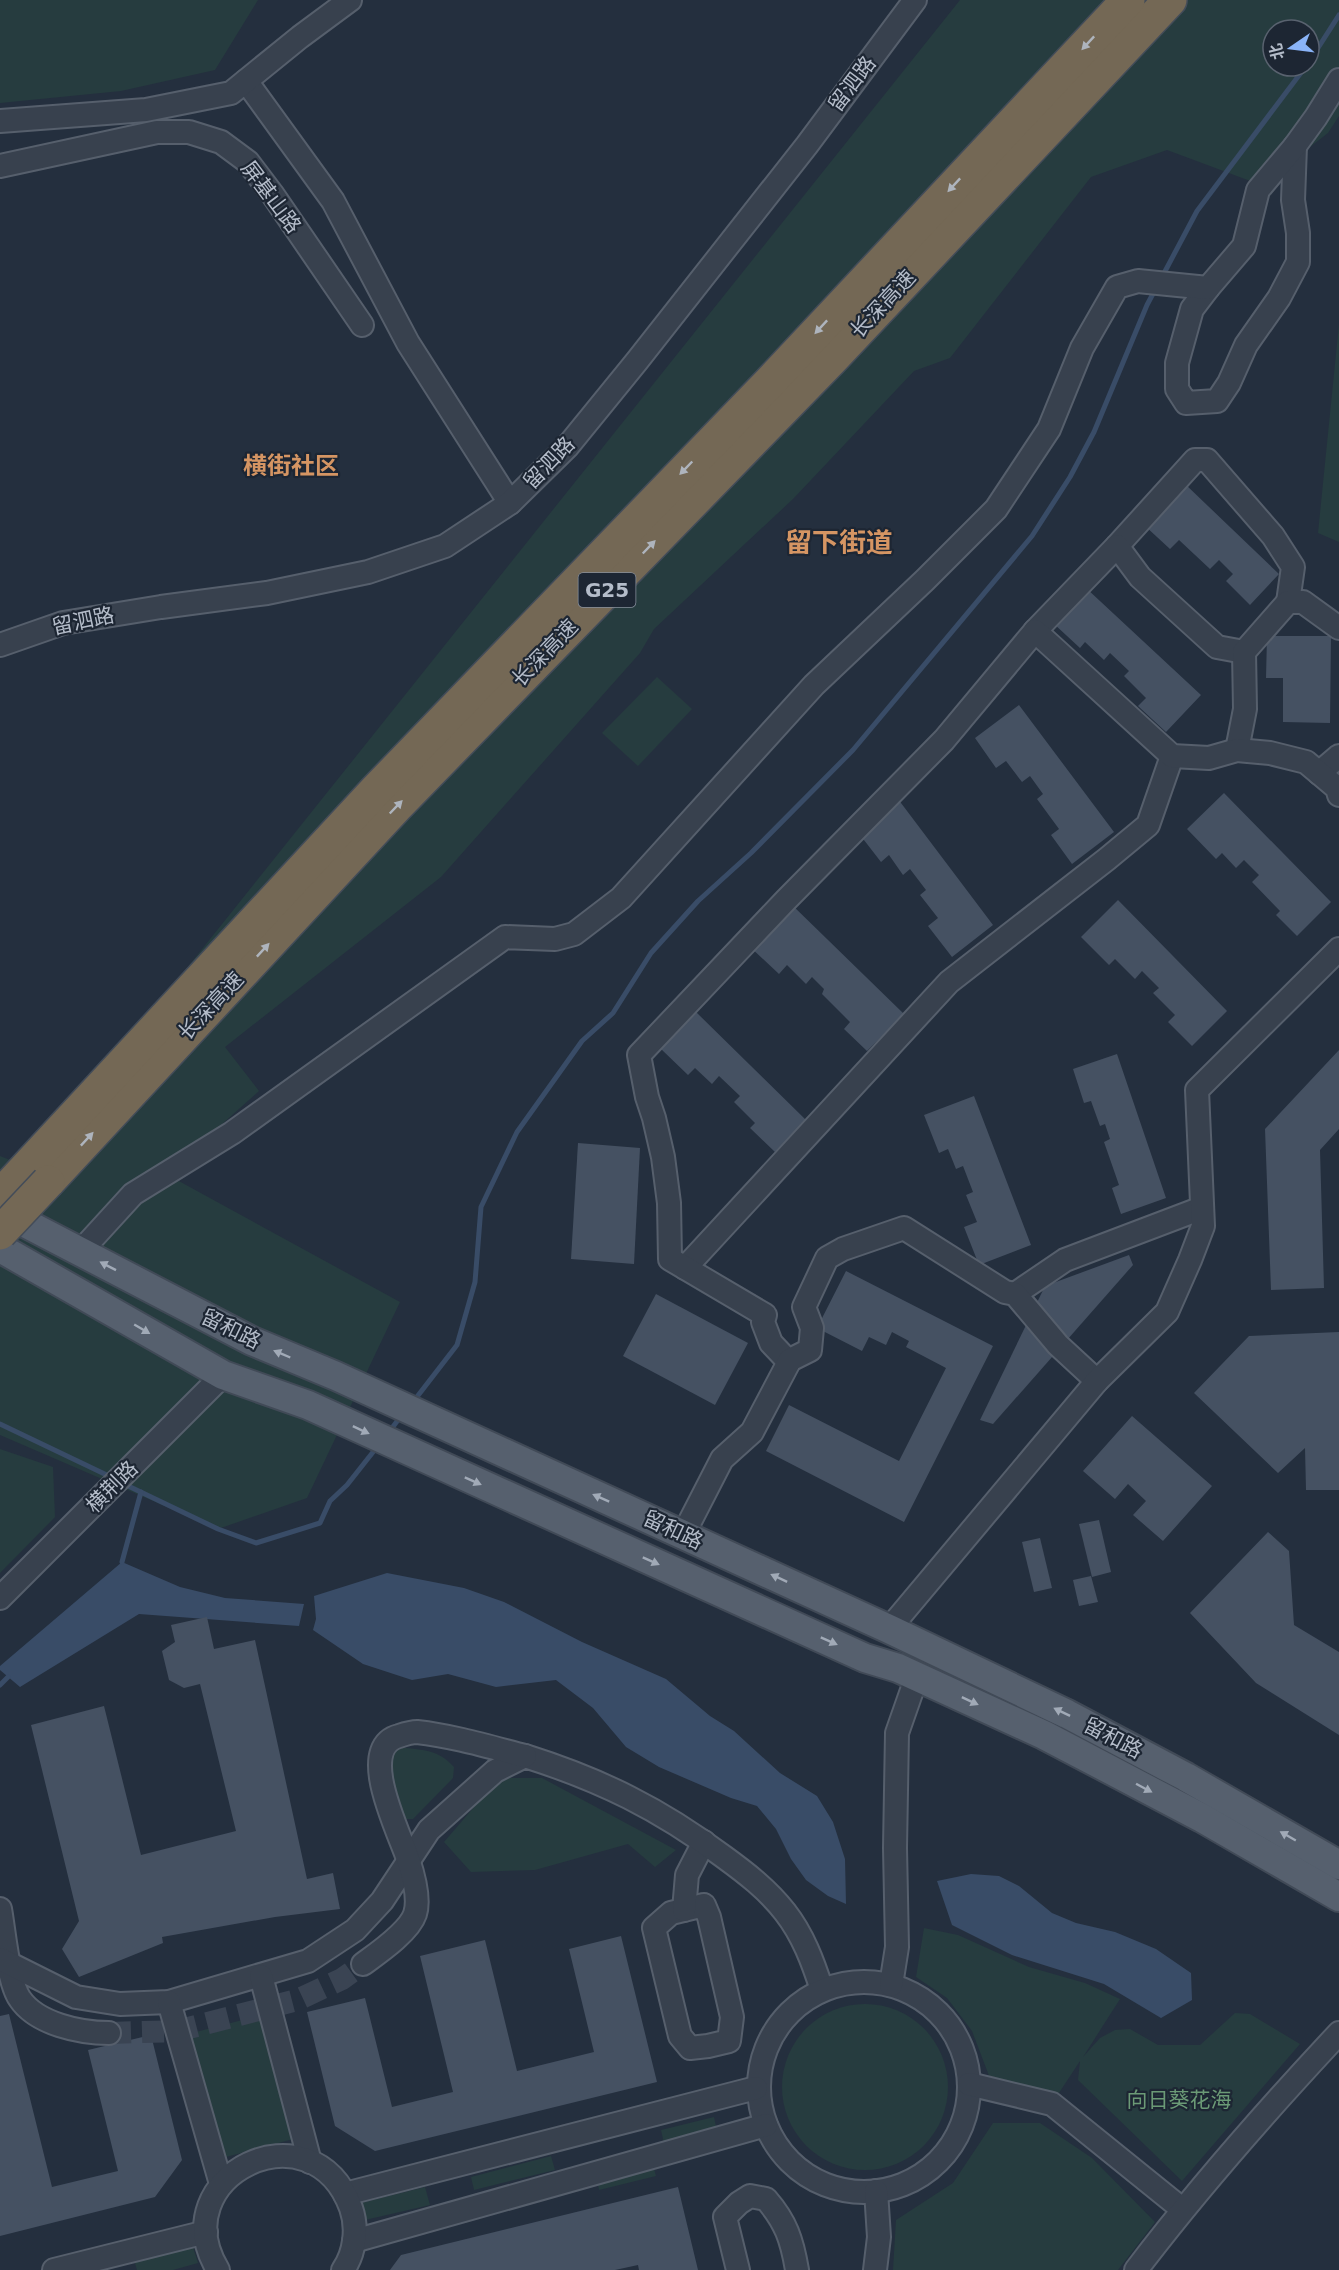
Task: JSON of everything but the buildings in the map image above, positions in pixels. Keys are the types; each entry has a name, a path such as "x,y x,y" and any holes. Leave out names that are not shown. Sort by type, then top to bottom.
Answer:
{"highway":[{"name":"长深高速","path":"0,1233 38,1174 376,790 769,382 1128,0"},
{"name":"长深高速","path":"0,1196 38,1174 832,359 1170,0"}],"main road":[{"name":"留和路","path":"0,1210 252,1341 336,1376 889,1629 1067,1714 1186,1777 1339,1865"},
{"name":"留和路","path":"0,1248 223,1375 308,1405 865,1658 898,1668 1044,1735 1202,1818 1339,1897"}],"street":[{"path":"0,121 146,110 231,93 350,0"},
{"name":"留泗路","path":"0,645 63,623 161,606 267,594 368,572 445,546 510,503 567,447 637,361 807,145 915,0"},
{"path":"1296,146 1293,200 1298,233 1298,262 1279,298 1245,345 1229,383 1217,401 1186,403 1177,389 1177,363 1199,287 1244,246 1258,190 1296,146 1339,80"},
{"path":"246,81 333,201 408,343 510,503"},
{"name":"屏基山路","path":"0,166 157,132 189,132 221,142 248,162 362,326"},
{"path":"80,1252 133,1194 232,1132 505,937 555,939 574,934 621,898 814,685 996,509 1049,429 1082,348 1118,287 1138,281 1199,287"},
{"path":"789,1362 771,1343 763,1322 765,1315 669,1259 669,1203 663,1158 639,1055 795,891 944,740 1035,631 1117,546 1195,460 1207,460 1273,536 1293,567 1288,602 1244,652 1245,709 1237,750"},
{"path":"1117,546 1140,578 1217,647 1244,652"},
{"path":"1288,602 1303,602 1339,628"},
{"path":"1035,631 1172,756 1209,758 1237,750 1270,753 1306,762 1337,788 1339,795"},
{"path":"685,1268 949,982 1148,825 1172,756"},
{"path":"1319,773 1339,756"},
{"path":"889,1629 1097,1381 1167,1312 1203,1226 1197,1090 1339,949"},
{"path":"1015,1294 1065,1260 1202,1208"},
{"path":"683,1535 722,1459 752,1432 789,1362 810,1350 812,1328 804,1307 827,1258 843,1249 904,1228 1005,1292 1015,1294 1058,1345 1097,1381"},
{"name":"横荆路","path":"0,1598 223,1375"},
{"path":"891,1985 897,1947 895,1848 897,1733 916,1676"},
{"path":"363,1965 411,1923 416,1912 416,1898 409,1860 391,1816 379,1769 382,1748 391,1738 414,1732 525,1756 575,1772 628,1796 675,1822 756,1880 786,1912 812,1957 822,1990"},
{"path":"5,1961 76,1997 120,2004 150,2004 169,2002 308,1961 355,1930 382,1901 429,1830 495,1771 525,1756"},
{"path":"684,1910 687,1875 704,1842"},
{"path":"704,1905 732,2017 729,2041 690,2048 680,2036 654,1928 670,1913 684,1910 704,1905"},
{"path":"0,1909 5,1961 18,1998 27,2008 45,2019 79,2030 109,2032"},
{"path":"261,1976 310,2162"},
{"path":"868,1982 891,1985 916,1995 937,2011 954,2033 965,2058 969,2084 966,2110 958,2134 943,2156 916,2177 901,2185 876,2192 831,2187 810,2177 792,2163 777,2145 766,2125 756,2088 763,2057 772,2036 785,2017 802,2002 822,1990 844,1983 868,1982"},
{"path":"169,2002 221,2184"},
{"path":"1136,2270 1182,2209 1339,2033"},
{"path":"969,2084 1052,2104 1182,2209"},
{"path":"345,2194 756,2088"},
{"path":"354,2241 766,2125"},
{"path":"218,2270 210,2257 206,2232 209,2207 221,2184 240,2167 263,2157 287,2156 310,2162 330,2175 345,2194 354,2217 354,2241 346,2268"},
{"path":"874,2270 879,2237 876,2192"},
{"path":"738,2270 725,2217 750,2196 766,2199 780,2216 792,2242 797,2270"},
{"path":"54,2270 206,2232"}],"green space":[{"path":"0,0 258,0 215,70 121,91 0,103"},
{"path":"960,0 1339,0 1339,116 1328,133 1261,185 1167,150 1091,177 950,358 914,371 793,499 654,629 640,653 441,877 225,1047 259,1091 166,1174 400,1302 307,1498 218,1529 0,1435 0,1156 28,1167"},
{"path":"1339,324 1339,542 1318,533"},
{"path":"657,677 692,709 638,766 602,733"},
{"path":"0,1449 53,1467 55,1517 0,1573"},
{"path":"397,1747 435,1753 454,1767 453,1778 413,1819 401,1819 385,1754"},
{"path":"499,1778 542,1778 676,1850 655,1867 628,1844 535,1870 471,1872 444,1842"},
{"name":"向日葵花海","path":"924,1928 958,1935 1029,1967 1085,1983 1120,1999 1083,2057 1100,2038 1115,2030 1130,2029 1158,2045 1200,2045 1235,2013 1250,2014 1300,2044 1182,2181 1078,2080 1080,2061 1059,2093 991,2081 972,2031 947,1998 916,1977"},
{"path":"865,2004 897,2011 924,2028 941,2055 948,2087 941,2119 924,2146 897,2163 865,2170 833,2163 806,2146 789,2119 782,2087 789,2055 806,2028 833,2011"},
{"path":"262,2015 297,2138 222,2158 188,2034"},
{"path":"714,2117 718,2136 665,2148 661,2130"},
{"path":"993,2123 1040,2123 1092,2158 1155,2222 1118,2270 893,2270 896,2220 953,2183"},
{"path":"551,2156 555,2170 474,2190 471,2177"},
{"path":"653,2165 656,2176 599,2190 597,2180"},
{"path":"425,2187 430,2205 365,2220 361,2203"},
{"path":"192,2244 198,2263 173,2270 137,2270 134,2260"}],"water":[{"path":"122,1562 180,1587 225,1598 304,1604 299,1626 139,1614 20,1687 0,1670 0,1666"},
{"path":"387,1573 464,1588 504,1602 582,1642 666,1679 710,1716 734,1731 780,1773 817,1796 833,1822 845,1859 846,1904 828,1896 806,1880 791,1859 776,1829 757,1806 731,1798 659,1767 626,1747 593,1708 556,1680 496,1687 448,1674 412,1680 363,1664 313,1630 316,1619 314,1596"},
{"path":"971,1874 999,1876 1019,1886 1052,1913 1076,1923 1115,1932 1156,1949 1191,1973 1192,2000 1161,2018 1104,1984 1012,1955 952,1925 937,1881"}],"waterway":[{"path":"1321,43 1339,15"},
{"path":"1162,277 1197,211 1297,78"},
{"path":"413,1402 457,1345 475,1282 481,1207 517,1132 582,1041 613,1013 651,953 698,901 751,853 853,750 1032,536 1070,477 1094,432 1156,288"},
{"path":"389,1432 401,1416"},
{"path":"0,1424 113,1478"},
{"path":"124,1484 218,1529 256,1543 320,1523 330,1501 347,1485 377,1447"},
{"path":"122,1562 141,1492"},
{"path":"0,1685 8,1677"}],"tunnel":[{"path":"109,2033 177,2031 297,2000 342,1979 363,1964"}],"district":[{"name":"横街社区","path":"291,466"},
{"name":"留下街道","path":"839,543"}]}
